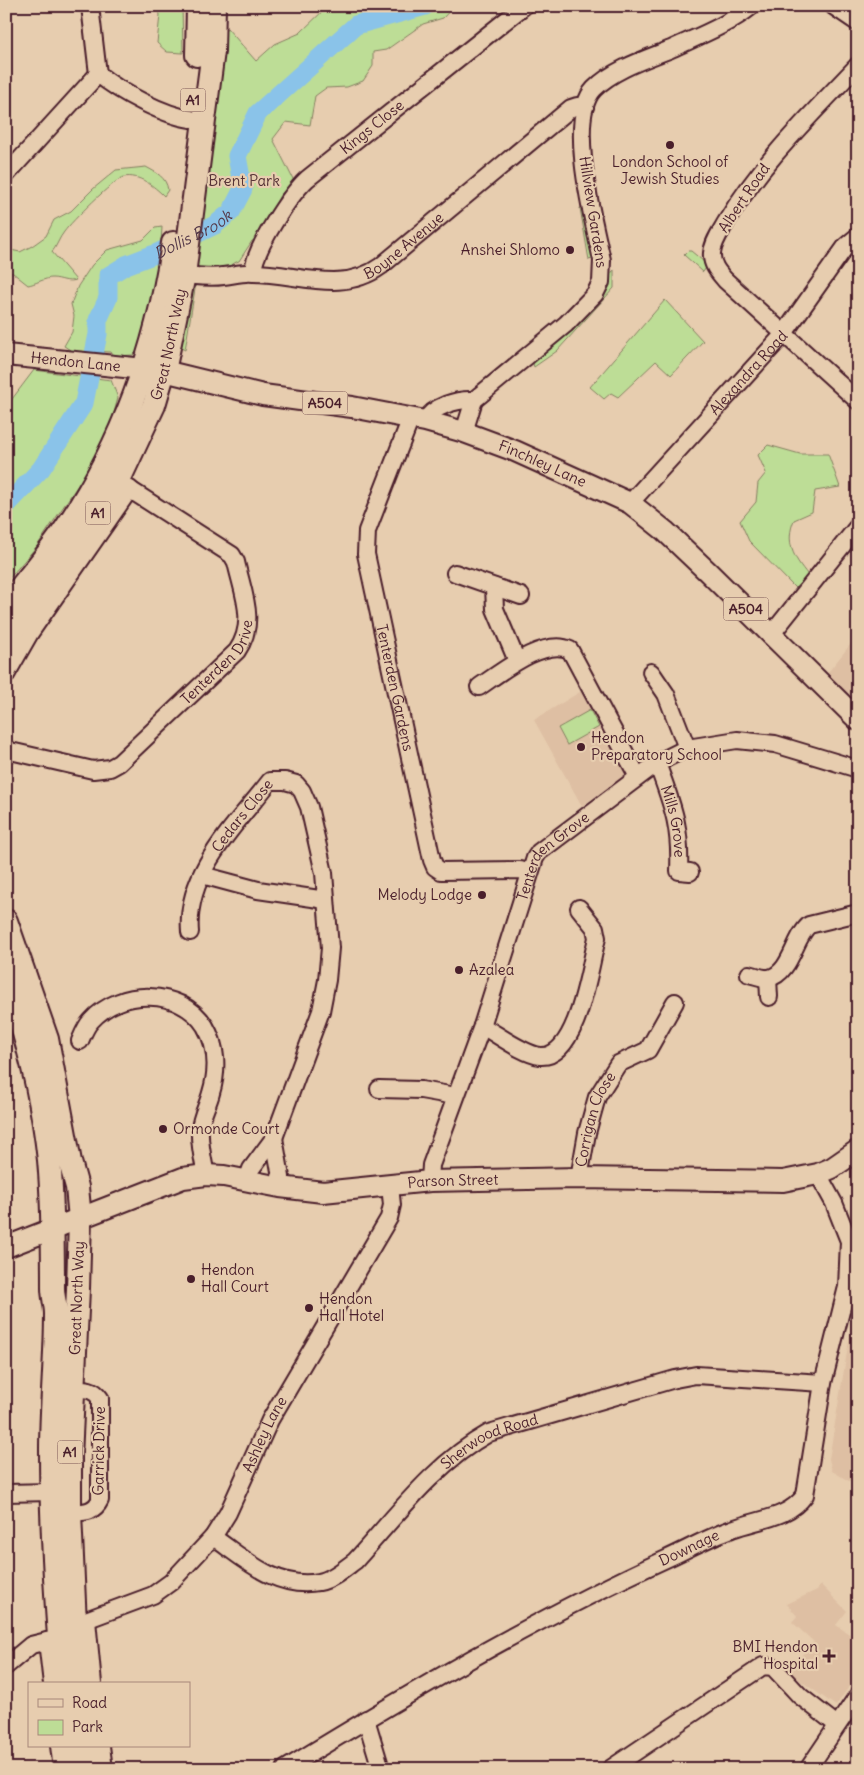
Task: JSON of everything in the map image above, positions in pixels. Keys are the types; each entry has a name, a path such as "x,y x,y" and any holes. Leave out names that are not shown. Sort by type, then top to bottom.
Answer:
{"highway":[{"name":"Great North Way","path":"180,266 180,192 191,119 197,56 198,6"},
{"name":"Great North Way","path":"6,640 124,486 146,425 154,370 180,266 196,176 213,51 214,6"},
{"name":"Great North Way","path":"6,606 66,528 87,494 154,370"},
{"name":"Great North Way","path":"6,921 47,1039 70,1162 77,1179 53,1291 56,1312 51,1425 51,1492 67,1631 80,1682"},
{"name":"Great North Way","path":"6,976 29,1049 43,1117 49,1160 66,1224 73,1389 67,1631 63,1682"},
{"path":"71,1748 74,1769"},
{"path":"88,1748 92,1769"}],"main road":[{"name":"Hendon Lane","path":"6,355 154,370"},
{"name":"Finchley Lane","path":"154,370 262,395 418,420 464,432 515,451 630,503 665,531 858,720"},
{"name":"Parson Street","path":"6,1248 184,1178 206,1175 247,1180 280,1188 322,1192 430,1181 579,1178 783,1181 818,1174 858,1150"}],"street":[{"path":"90,6 98,74 112,86 174,116 191,119"},
{"name":"Kings Close","path":"253,272 253,265 262,245 291,197 307,179 524,6"},
{"name":"Hillview Gardens","path":"418,420 433,410 467,399 474,400 566,324 595,294 602,282 602,260 583,159 582,132 585,107 593,90 631,66 727,24 752,6"},
{"path":"833,6 858,23"},
{"name":"Albert Road","path":"858,65 759,172 726,222 712,251 712,259 718,272 783,335 858,401"},
{"path":"6,175 98,74"},
{"name":"Boyne Avenue","path":"180,266 214,277 253,272 338,281 357,280 381,266 571,108 577,106 585,107"},
{"name":"Alexandra Road","path":"630,503 783,335 846,246 858,236"},
{"path":"464,432 474,400"},
{"name":"Tenterden Gardens","path":"418,420 367,531 366,554 432,860 435,867 441,871 520,870 530,873"},
{"name":"Great North Way","path":"6,674 124,486"},
{"name":"Tenterden Drive","path":"6,750 93,770 110,768 118,763 237,651 247,633 248,614 236,562 232,555 124,486"},
{"path":"771,635 858,526"},
{"path":"455,573 520,596"},
{"path":"494,587 496,609 517,661"},
{"path":"478,687 517,661 559,646 570,650 638,776"},
{"path":"651,672 666,694 687,748"},
{"name":"Tenterden Grove","path":"430,1181 431,1165 482,1026 530,873 539,852 638,776 657,763 687,748 737,740 775,744 858,769"},
{"name":"Mills Grove","path":"657,763 677,818 680,843 679,872"},
{"name":"Cedars Close","path":"190,932 189,920 197,885 212,855 270,782 285,781 296,784 302,790 309,807 324,873 330,948 327,980 321,1011 274,1138 251,1168 247,1180"},
{"name":"Cedars Close","path":"202,875 258,890 326,900"},
{"path":"482,1026 530,1053 545,1056 560,1048 580,1010 597,938 596,928 579,908"},
{"path":"749,974 768,978 783,968 809,924 858,913"},
{"path":"768,978 769,997"},
{"path":"80,1041 90,1021 111,1005 136,998 159,996 187,1007 193,1013 204,1026 214,1050 216,1065 212,1092 200,1129 206,1175"},
{"name":"Corrigan Close","path":"579,1178 587,1133 597,1096 618,1064 648,1050 675,1002"},
{"path":"378,1089 421,1090 455,1096"},
{"path":"274,1138 281,1177 280,1188"},
{"name":"Downage","path":"285,1769 366,1719 572,1605 732,1529 786,1513 798,1505 805,1495 823,1383 847,1287 849,1241 834,1203 818,1174"},
{"name":"Ashley Lane","path":"6,1666 31,1645 153,1595 171,1582 213,1537 228,1513 270,1420 389,1218 392,1205 390,1186"},
{"name":"Sherwood Road","path":"213,1537 278,1581 320,1582 337,1574 355,1561 446,1462 466,1446 489,1433 675,1379 696,1375 823,1383"},
{"name":"Garrick Drive","path":"70,1513 92,1510 100,1500 100,1398 96,1392 89,1389 73,1389"},
{"path":"6,1493 51,1492"},
{"name":"Great North Way","path":"53,1682 67,1631"},
{"name":"Great North Way","path":"67,1631 92,1682"},
{"path":"610,1769 762,1666 773,1667 800,1696 837,1725"},
{"path":"808,1769 858,1695"},
{"path":"366,1719 381,1769"},
{"path":"59,1748 62,1769"},
{"path":"101,1748 104,1769"}],"shaded area":[{"path":"858,635 858,706 825,676"},
{"name":"Hendon Preparatory School","path":"583,690 628,773 582,806 534,720"},
{"path":"858,1287 858,1481 849,1481 832,1471 829,1459"},
{"name":"BMI Hendon Hospital","path":"821,1585 847,1611 836,1625 858,1640 858,1673 836,1706 787,1671 814,1642 792,1622 797,1616 787,1604 817,1590"}],"green space":[{"path":"158,6 182,6 183,53 167,52 157,43 160,15"},
{"name":"Brent Park","path":"328,6 454,6 443,18 423,24 386,50 373,52 373,66 363,81 347,87 326,88 315,96 310,125 286,122 273,139 295,183 280,195 258,240 252,241 239,261 227,269 213,272 193,264 221,40 227,28 256,61 275,44 300,33"},
{"path":"146,167 157,173 165,182 168,190 164,196 141,179 124,177 111,185 92,202 61,237 52,252 76,280 49,278 28,285 13,273 6,272 6,249 20,252 46,236 54,220 71,211 116,170"},
{"path":"580,208 583,208 595,258 589,260"},
{"path":"162,227 160,260 141,347 133,355 116,356 110,352 89,351 75,353 64,346 72,332 74,316 71,304 78,286 92,265 107,250 143,240 155,228"},
{"path":"691,251 703,261 706,268 703,272 684,255"},
{"path":"614,270 614,288 557,351 534,367 532,360"},
{"path":"196,283 185,350 181,348 193,285"},
{"path":"665,300 703,341 671,375 656,361 618,397 611,393 604,399 590,387"},
{"path":"34,370 111,380 118,398 111,423 90,467 37,546 6,582 6,407"},
{"path":"768,445 800,454 828,454 840,487 815,491 812,512 794,520 790,535 792,549 798,562 808,575 795,588 749,541 740,521 756,502 758,483 766,473 758,455"},
{"path":"590,710 599,727 567,745 558,728"}],"waterway":[{"name":"Dollis Brook","path":"6,506 41,469 84,403 98,334 98,320 108,298 108,276 126,265 155,254 215,225 231,212 243,189 237,156 258,113 356,25 425,6"}],"place":[{"name":"London School of Jewish Studies","path":"670,145"},
{"name":"Anshei Shlomo","path":"570,250"},
{"name":"Hendon Preparatory School","path":"581,747"},
{"name":"Melody Lodge","path":"482,895"},
{"name":"Azalea","path":"459,970"},
{"name":"Ormonde Court","path":"163,1129"},
{"name":"Hendon Hall Court","path":"191,1279"},
{"name":"Hendon Hall Hotel","path":"309,1308"},
{"name":"BMI Hendon Hospital","path":"829,1656"}]}
